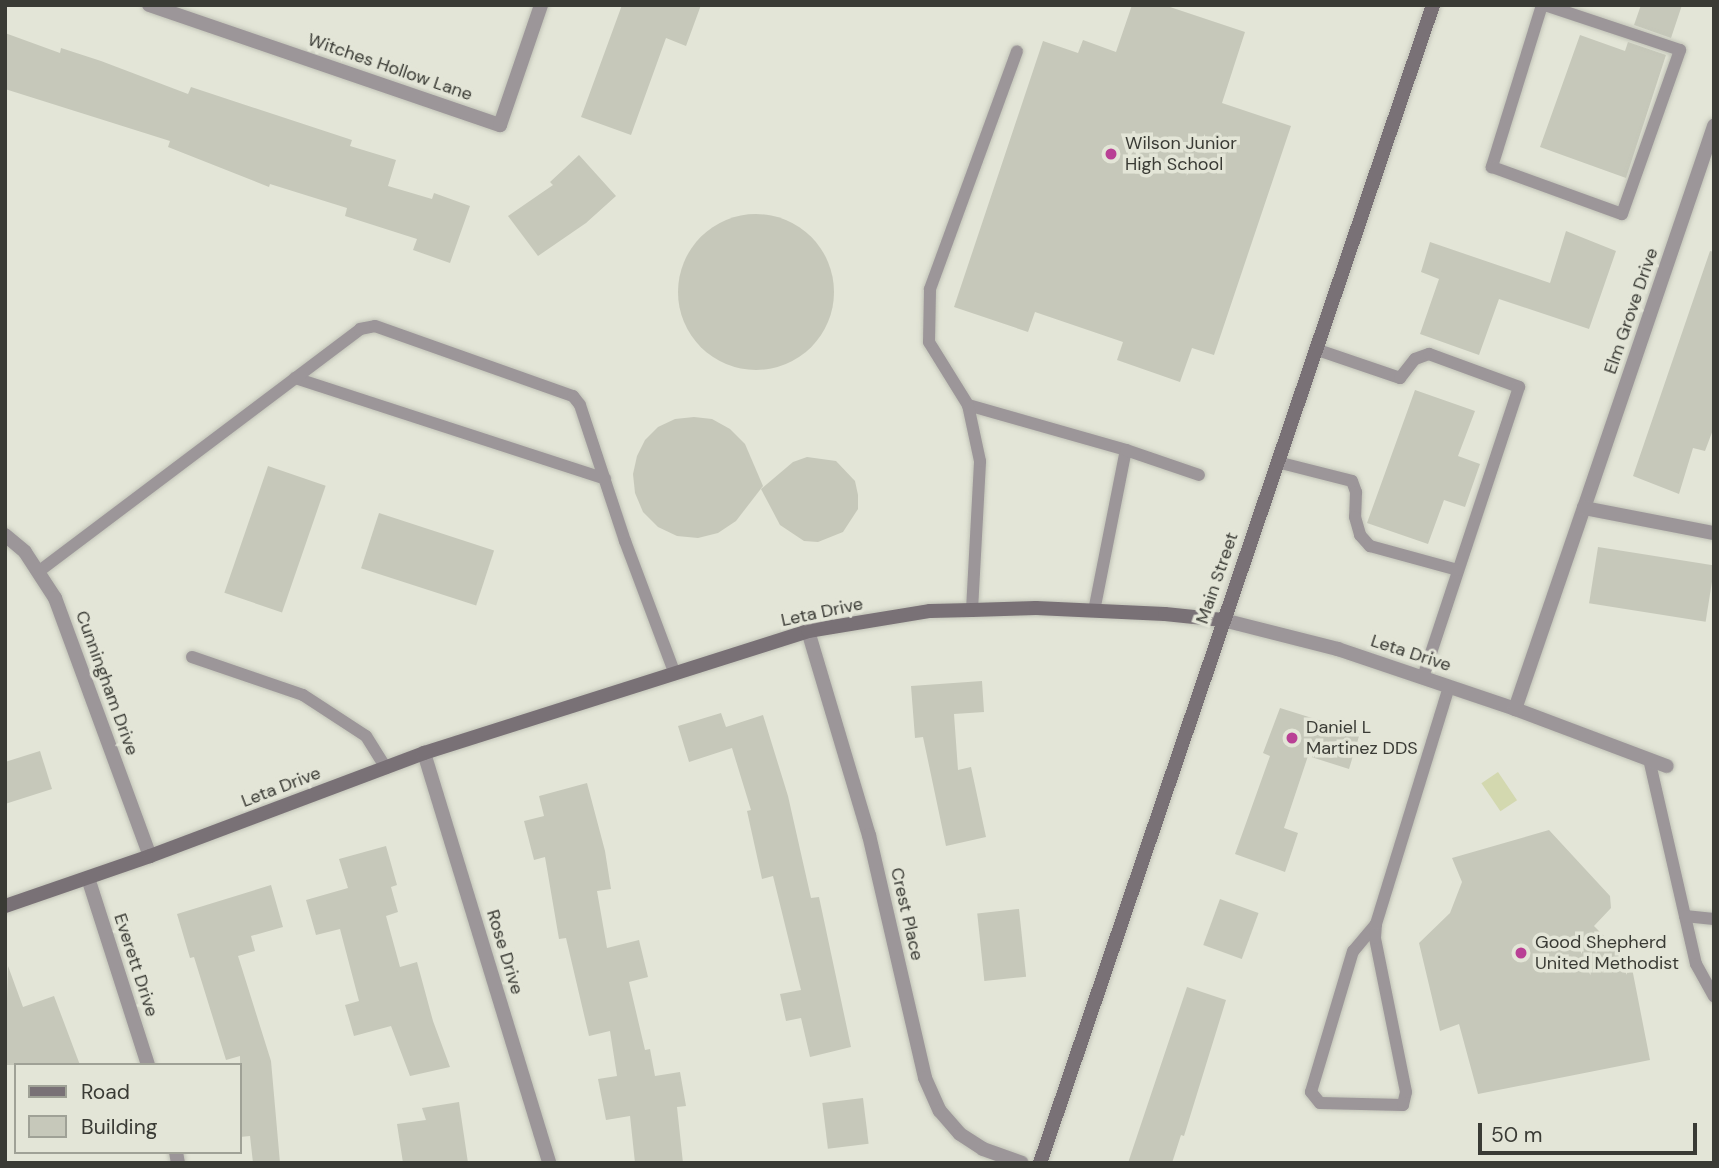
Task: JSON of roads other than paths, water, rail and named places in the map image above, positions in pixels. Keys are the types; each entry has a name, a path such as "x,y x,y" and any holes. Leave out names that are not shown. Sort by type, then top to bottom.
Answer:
{"street":[{"name":"Witches Hollow Lane","path":"149,5 500,125 541,5"},
{"name":"Main Street","path":"1040,1163 1433,5"},
{"name":"Elm Grove Drive","path":"1515,709 1714,125"},
{"path":"1584,508 1714,533"},
{"name":"Cunningham Drive","path":"5,536 25,552 55,598 150,856"},
{"name":"Leta Drive","path":"5,906 150,856 424,753 808,631 930,611 1094,611 1223,620 1294,636 1423,678 1667,766"},
{"name":"Crest Place","path":"808,631 869,835 925,1078 940,1111 960,1134 984,1149 1022,1163"},
{"name":"Rose Drive","path":"424,753 549,1163"},
{"name":"Everett Drive","path":"88,878 147,1063"}],"lane":[{"path":"1544,5 1680,50 1622,214 1492,167 1544,5"},
{"path":"972,610 980,461 968,405 929,342 930,289 1017,51"},
{"path":"38,572 360,329 375,326 573,396 580,405 625,541 675,674"},
{"path":"1315,349 1399,378 1415,359 1429,354 1519,387 1423,678"},
{"path":"295,378 606,479"},
{"path":"968,405 1126,450 1199,475"},
{"path":"1094,611 1126,450"},
{"path":"1277,462 1352,481 1356,492 1355,517 1360,535 1370,545 1458,570"},
{"path":"192,657 303,695 366,736 386,768"},
{"path":"1376,925 1353,951 1311,1092 1320,1102 1403,1105 1406,1092 1375,938 1376,925 1449,687"},
{"path":"1649,759 1696,964 1714,996"},
{"path":"1685,916 1714,919"}],"place":[{"name":"Wilson Junior High School","path":"1111,154"},
{"name":"Daniel L Martinez DDS","path":"1292,738"},
{"name":"Good Shepherd United Methodist","path":"1521,953"}]}
